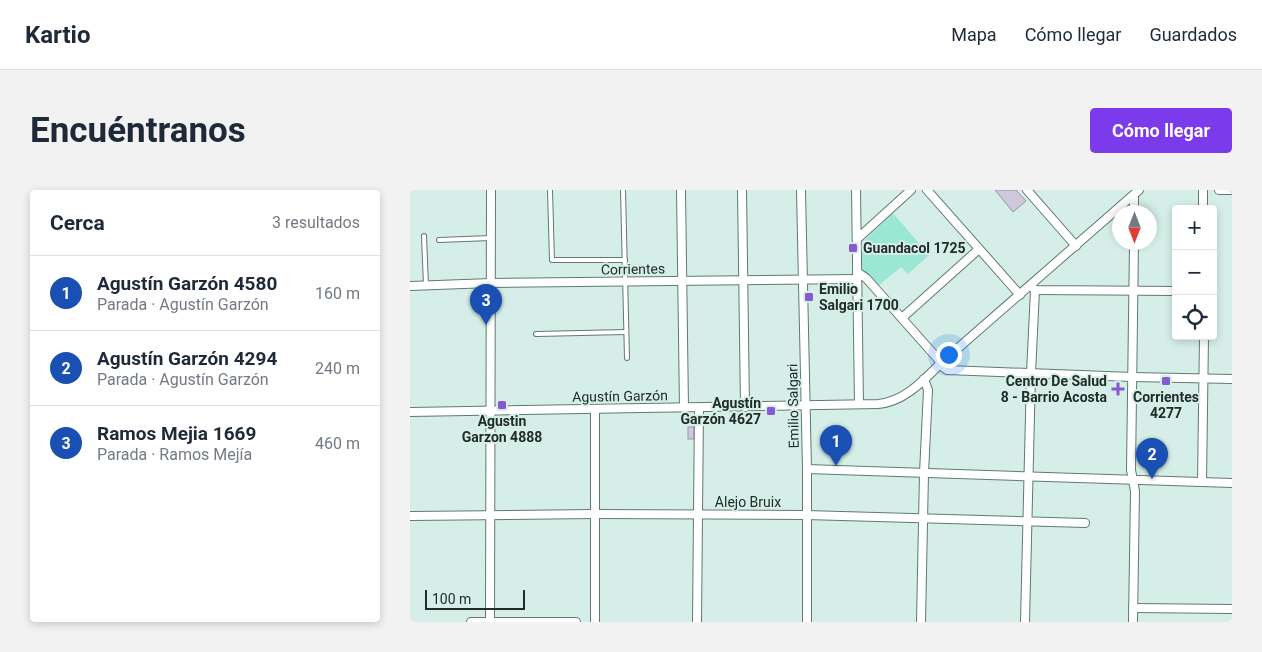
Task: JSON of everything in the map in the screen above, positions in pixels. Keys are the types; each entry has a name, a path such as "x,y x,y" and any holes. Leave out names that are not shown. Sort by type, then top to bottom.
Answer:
{"street":[{"path":"490,622 491,190"},
{"path":"681,190 684,408"},
{"path":"742,190 745,407"},
{"name":"Emilio Salgari","path":"801,190 807,622"},
{"path":"856,190 859,404"},
{"path":"857,239 911,190"},
{"path":"927,190 1020,295"},
{"path":"1203,190 1203,205"},
{"path":"1219,190 1232,190"},
{"path":"1030,191 1076,246"},
{"path":"1135,205 1137,192"},
{"name":"Agustín Garzón","path":"410,412 805,406 878,404 892,401 900,398 924,380 940,363 1020,295 1033,288 1076,246 1137,192"},
{"path":"902,318 979,249"},
{"path":"1133,622 1135,491 1131,470 1134,250"},
{"path":"857,276 866,278 947,370 1232,379"},
{"name":"Corrientes","path":"410,286 491,283 802,279 857,276"},
{"path":"1025,622 1033,288 1172,291"},
{"path":"1202,482 1204,340"},
{"path":"921,622 928,390 924,380"},
{"path":"697,622 699,408"},
{"path":"595,409 595,622"},
{"path":"806,468 1232,484"},
{"name":"Alejo Bruix","path":"410,516 595,514 806,515 1085,523"},
{"path":"1133,608 1232,609"},
{"path":"471,622 576,622"}],"lane":[{"path":"550,190 552,260 625,260"},
{"path":"623,190 626,358"},
{"path":"424,236 426,285"},
{"path":"439,240 491,238"},
{"path":"536,334 626,332"}],"green space":[{"path":"893,213 929,255 908,274 901,267 878,286 861,268 863,242"}],"building":[{"path":"995,190 1016,190 1026,201 1013,212"},
{"path":"688,427 694,427 694,439 688,439"}],"place":[{"name":"Guandacol 1725","path":"853,248"},
{"name":"Emilio Salgari 1700","path":"809,297"},
{"name":"Ramos Mejia 1669","path":"486,325"},
{"name":"Corrientes 4277","path":"1166,381"},
{"name":"Centro De Salud 8 - Barrio Acosta","path":"1118,389"},
{"name":"Agustin Garzon 4888","path":"502,405"},
{"name":"Agustín Garzón 4627","path":"771,411"},
{"name":"Agustín Garzón 4580","path":"836,466"},
{"name":"Agustín Garzón 4294","path":"1152,479"}]}
